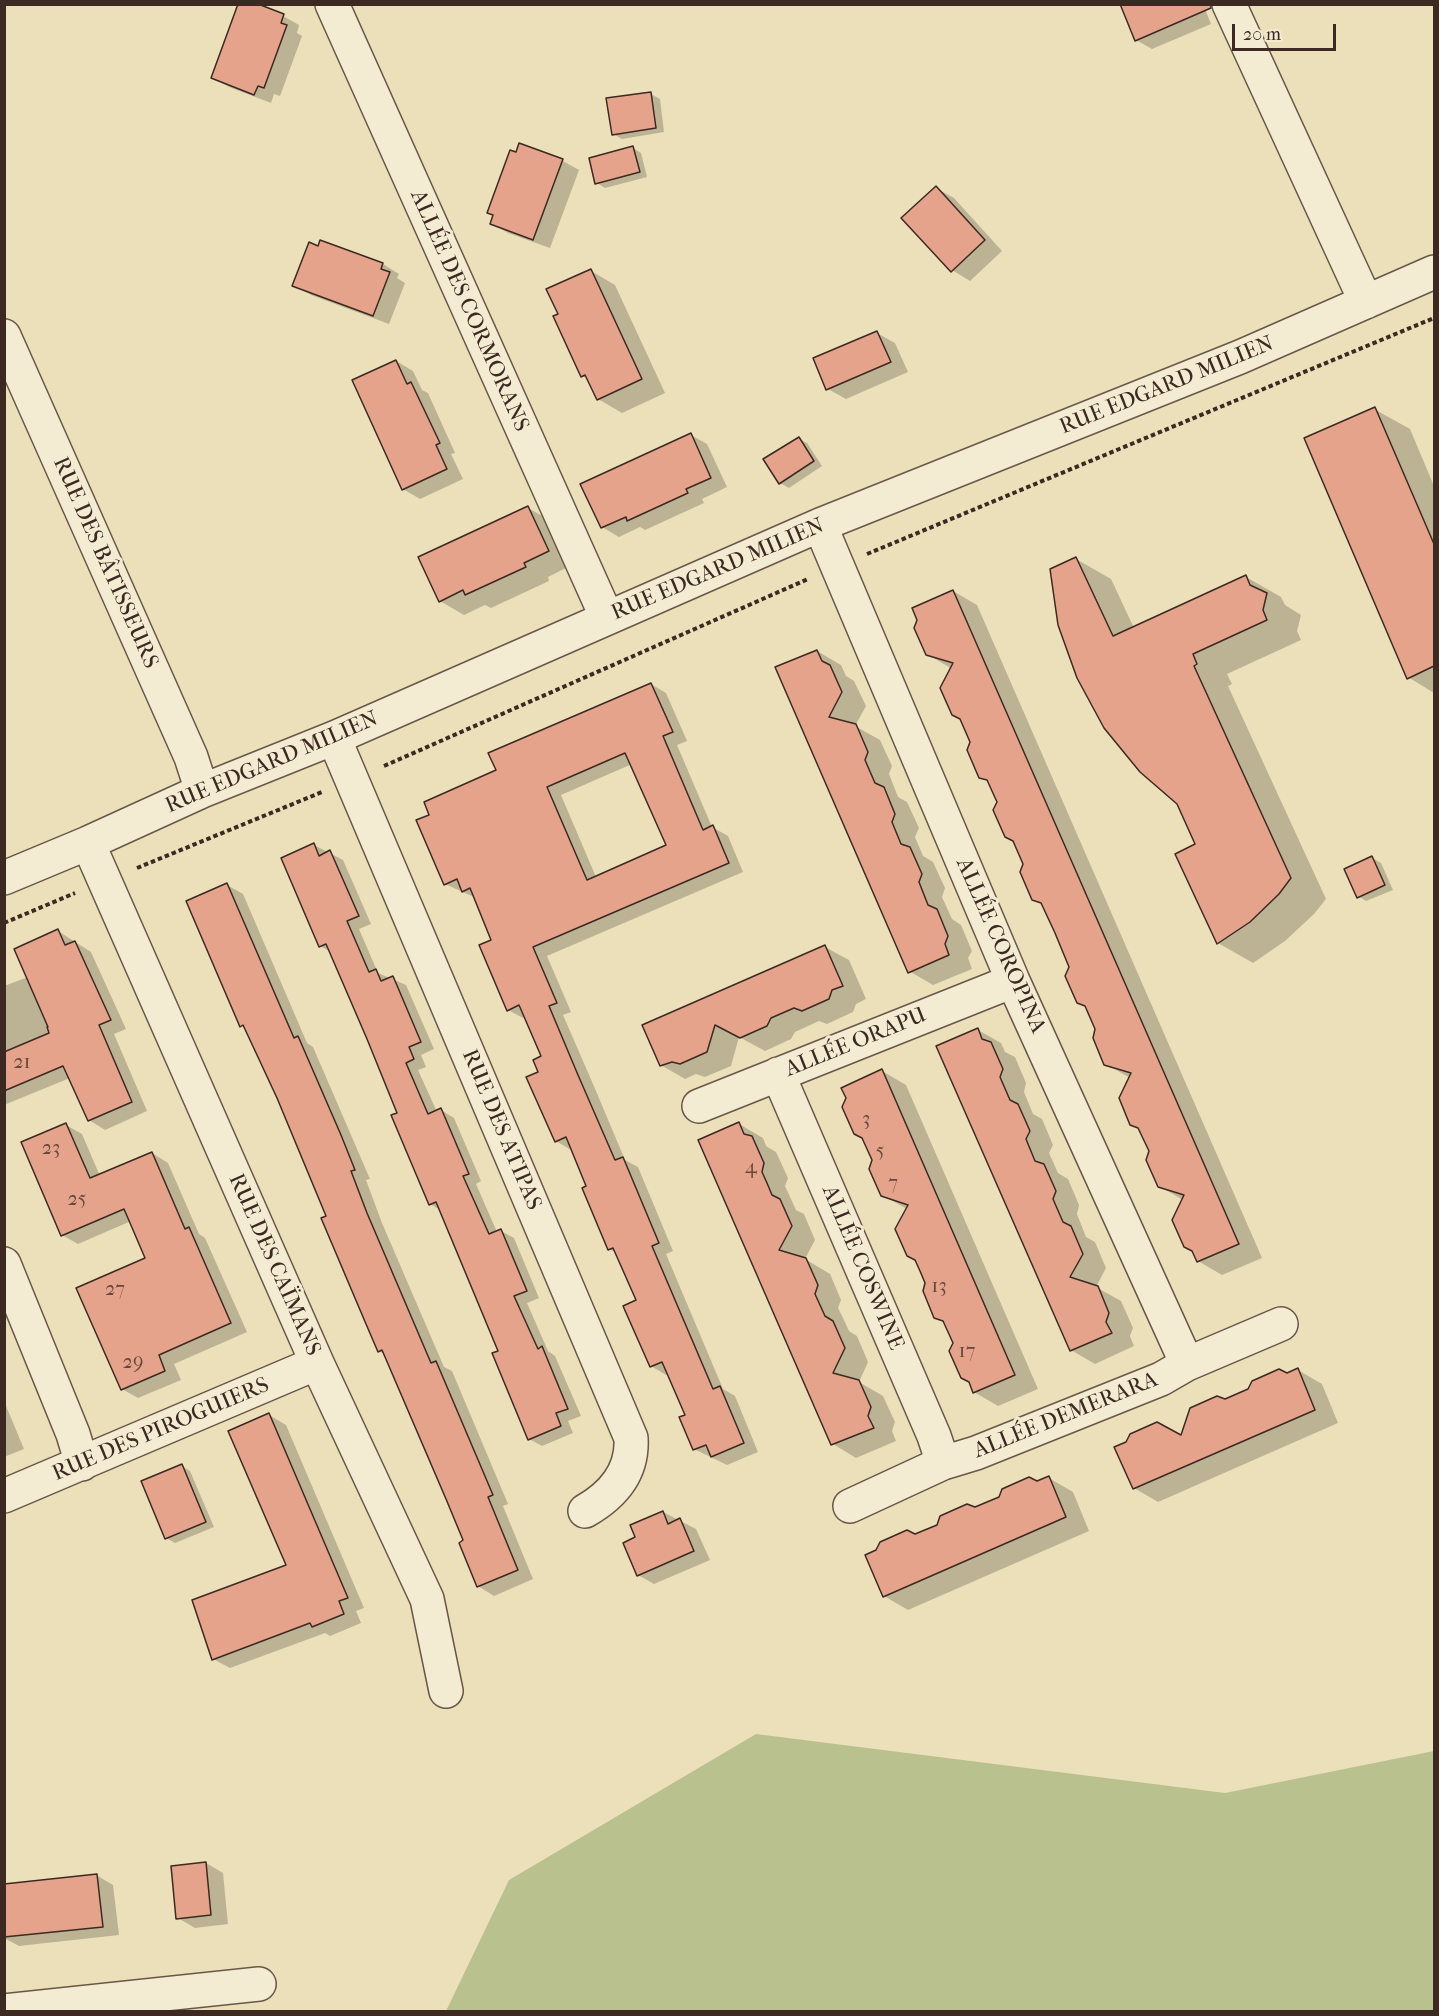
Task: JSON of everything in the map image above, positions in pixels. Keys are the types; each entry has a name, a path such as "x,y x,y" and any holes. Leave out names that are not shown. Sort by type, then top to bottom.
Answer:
{"street":[{"name":"ALLÉE DES CORMORANS","path":"332,4 607,618"},
{"path":"1229,4 1366,302"},
{"name":"RUE EDGARD MILIEN","path":"4,878 202,791 334,738 820,525 1240,357 1434,272"},
{"name":"RUE DES BÂTISSEURS","path":"4,336 190,757 202,791"},
{"name":"ALLÉE COROPINA","path":"820,525 1013,981 1187,1364"},
{"name":"RUE DES ATIPAS","path":"334,738 631,1438 632,1450 623,1477 613,1491 585,1511"},
{"name":"RUE DES CAÏMANS","path":"88,843 317,1363 427,1599 446,1692"},
{"name":"ALLÉE ORAPU","path":"699,1106 1013,981"},
{"name":"ALLÉE COSWINE","path":"778,1074 934,1436 943,1463"},
{"path":"4,1264 73,1434 82,1464"},
{"name":"ALLÉE DEMERARA","path":"850,1506 943,1463 976,1453 1161,1379 1187,1364 1281,1324"},
{"name":"RUE DES PIROGUIERS","path":"4,1496 317,1363"},
{"path":"4,2011 260,1984"}],"path":[{"path":"4,923 352,780 836,567 1434,318"}],"green space":[{"path":"756,1734 1225,1793 1434,1751 1434,2011 446,2011 509,1880"}],"building":[{"path":"238,4 258,4 284,14 281,23 287,25 264,88 258,86 254,95 211,78"},
{"path":"1120,4 1211,4 1211,8 1135,41"},
{"path":"651,92 656,128 612,135 606,98"},
{"path":"519,143 563,159 533,240 490,224 493,215 487,213 510,150 516,152"},
{"path":"633,146 640,172 595,184 589,158"},
{"path":"936,186 985,240 951,272 901,218"},
{"path":"320,240 383,263 381,269 390,272 373,316 292,286 309,242 318,246"},
{"path":"591,269 642,379 597,400 585,375 581,377 553,316 558,314 546,289"},
{"path":"877,331 891,362 826,390 813,358"},
{"path":"396,360 407,384 411,382 440,443 436,445 447,469 402,490 352,380"},
{"path":"1375,407 1434,544 1434,666 1407,679 1304,438"},
{"path":"691,433 711,478 686,489 688,493 627,521 626,517 601,528 580,484"},
{"path":"799,437 814,461 779,484 763,459"},
{"path":"528,506 549,551 524,563 526,567 465,595 463,590 439,602 418,557"},
{"path":"1076,557 1113,636 1246,575 1250,585 1267,593 1263,610 1267,620 1193,654 1197,664 1194,666 1291,878 1279,894 1250,922 1217,944 1175,854 1195,844 1177,804 1140,772 1104,728 1077,678 1058,625 1050,569"},
{"path":"953,590 1239,1244 1197,1262 1192,1251 1184,1247 1172,1220 1184,1195 1158,1187 1146,1160 1149,1151 1138,1128 1130,1125 1119,1098 1131,1073 1104,1065 1093,1038 1095,1029 1085,1006 1077,1003 1065,976 1069,967 1055,933 1041,903 1032,900 1020,872 1023,864 1013,841 1005,837 993,810 997,802 987,780 979,778 967,750 970,742 960,719 952,715 940,688 953,663 926,655 914,628 917,620 912,608"},
{"path":"817,650 822,661 830,665 842,692 829,717 856,724 868,752 865,760 875,783 884,787 895,814 892,822 901,844 910,847 922,874 919,882 928,905 937,909 948,936 945,944 949,955 908,973 775,667"},
{"path":"651,683 673,732 663,736 703,830 713,825 729,863 533,947 557,1003 549,1006 578,1075 615,1160 623,1157 659,1243 652,1246 713,1389 720,1386 744,1443 711,1457 706,1445 693,1450 679,1417 685,1415 662,1362 650,1367 623,1306 636,1300 613,1248 608,1250 582,1188 586,1186 566,1137 555,1142 526,1077 538,1072 533,1060 541,1056 519,1005 507,1011 479,945 491,940 470,888 462,892 457,879 444,885 416,820 429,815 424,802 496,770 488,753","holes":["625,753 666,845 587,880 547,787"]},
{"path":"314,843 319,856 330,850 359,916 347,921 369,972 376,969 381,981 393,976 421,1042 409,1047 414,1059 406,1063 428,1114 441,1108 469,1174 463,1176 489,1234 501,1229 527,1291 514,1296 538,1349 542,1346 568,1409 556,1413 561,1426 528,1440 492,1353 498,1351 436,1202 429,1205 391,1115 397,1113 367,1039 326,944 319,947 281,858"},
{"path":"1372,856 1385,885 1357,898 1344,869"},
{"path":"227,883 294,1038 298,1036 341,1135 355,1170 351,1171 367,1213 431,1363 436,1361 493,1495 488,1497 518,1570 477,1587 459,1543 463,1540 382,1350 378,1352 321,1218 326,1216 277,1098 243,1025 240,1027 186,901"},
{"path":"58,929 65,945 75,941 111,1020 99,1025 132,1102 88,1121 63,1066 4,1091 4,1052 49,1033 14,949"},
{"path":"825,945 843,986 832,990 829,999 802,1011 794,1008 771,1018 767,1026 740,1038 715,1025 707,1052 680,1064 672,1062 660,1066 642,1025"},
{"path":"978,1028 982,1039 991,1042 1003,1069 1000,1077 1010,1100 1018,1104 1030,1131 1026,1139 1035,1161 1044,1164 1056,1191 1053,1199 1063,1222 1071,1226 1083,1254 1070,1277 1098,1286 1109,1313 1106,1322 1112,1333 1070,1351 936,1046"},
{"path":"882,1069 1015,1375 973,1393 969,1382 961,1378 949,1351 953,1343 943,1321 934,1318 923,1291 925,1283 915,1260 907,1256 895,1229 908,1205 881,1196 869,1169 872,1160 862,1138 854,1134 842,1107 846,1098 841,1088"},
{"path":"739,1122 744,1134 752,1136 764,1163 762,1172 772,1195 780,1199 792,1226 779,1250 806,1258 818,1285 815,1294 825,1316 833,1321 845,1348 833,1373 859,1380 871,1407 868,1416 874,1428 831,1445 698,1140"},
{"path":"66,1123 90,1178 152,1152 185,1229 189,1227 231,1323 159,1355 165,1371 121,1390 76,1288 145,1258 124,1209 61,1236 21,1142"},
{"path":"1298,1368 1315,1410 1133,1489 1114,1447 1126,1442 1130,1434 1157,1422 1181,1435 1190,1408 1217,1396 1225,1399 1248,1389 1252,1381 1279,1369 1287,1373"},
{"path":"269,1413 348,1598 339,1601 344,1614 312,1627 310,1623 212,1660 192,1600 286,1565 228,1431"},
{"path":"182,1464 206,1522 165,1539 141,1481"},
{"path":"1049,1476 1066,1517 883,1597 865,1555 876,1550 880,1542 907,1530 915,1534 937,1525 940,1516 967,1504 975,1507 999,1497 1002,1489 1029,1477 1037,1481"},
{"path":"663,1511 668,1524 680,1518 694,1551 637,1576 623,1543 635,1537 630,1525"},
{"path":"206,1862 211,1915 176,1919 171,1866"},
{"path":"97,1874 103,1927 4,1937 4,1884"}]}
